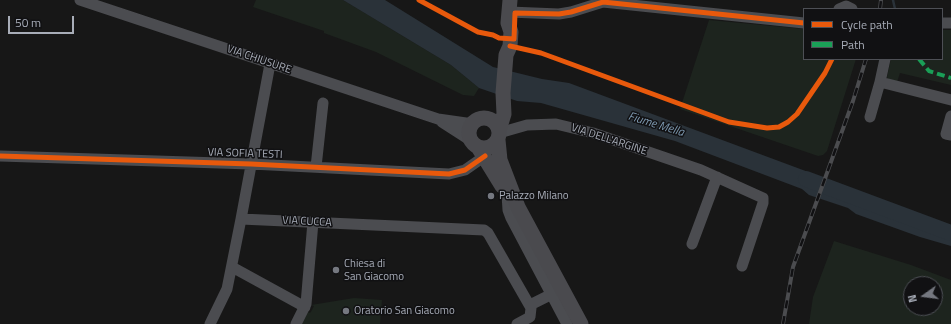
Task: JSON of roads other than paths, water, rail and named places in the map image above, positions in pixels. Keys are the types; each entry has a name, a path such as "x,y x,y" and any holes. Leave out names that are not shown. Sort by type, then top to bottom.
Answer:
{"main road":[{"path":"509,12 511,32 510,46 506,55 503,93 504,114 499,134 500,160 518,207 557,292 581,324"},
{"path":"503,93 498,105 468,131 507,194 518,207"},
{"path":"479,120 494,122 499,134"},
{"path":"478,148 487,148 499,134"}],"street":[{"name":"VIA CHIUSURE","path":"80,0 438,119 460,123 479,120"},
{"path":"661,0 673,9"},
{"path":"846,7 854,0"},
{"path":"509,12 559,14 571,12 603,2 648,3 673,9 803,23"},
{"path":"870,117 885,60"},
{"path":"210,324 225,295 232,267 270,64"},
{"path":"880,82 951,100"},
{"path":"316,167 323,103"},
{"path":"951,116 946,134 951,135"},
{"name":"VIA CHIUSURE","path":"438,119 478,148"},
{"name":"VIA DELL'ARGINE","path":"499,134 528,124 556,124 593,134 701,170 763,198 763,203 742,266"},
{"name":"VIA SOFIA TESTI","path":"0,156 251,164 453,174 465,170 478,148"},
{"path":"692,244 717,177"},
{"path":"507,194 510,218 557,292 567,324"},
{"name":"VIA CUCCA","path":"241,219 484,230 488,233 530,305"},
{"path":"296,324 304,307 313,222"},
{"path":"232,267 304,307"},
{"path":"517,324 530,317 532,311 530,305 557,292"}],"water":[{"path":"343,0 385,0 493,67 542,79 569,83 819,176 827,188 833,192 880,205 901,215 927,219 951,227 951,246 920,237 856,214 848,208 809,195 802,189 675,141 541,103 517,101 479,88 451,65"}],"waterway":[{"path":"893,0 895,8"},
{"name":"Fiume Mella","path":"806,179 951,233"}],"railway":[{"path":"880,8 881,0"},
{"path":"783,324 793,267 853,101 866,60"}],"place":[{"name":"Palazzo Milano","path":"491,196"},
{"name":"Chiesa di San Giacomo","path":"336,270"},
{"name":"Oratorio San Giacomo","path":"346,311"}]}
